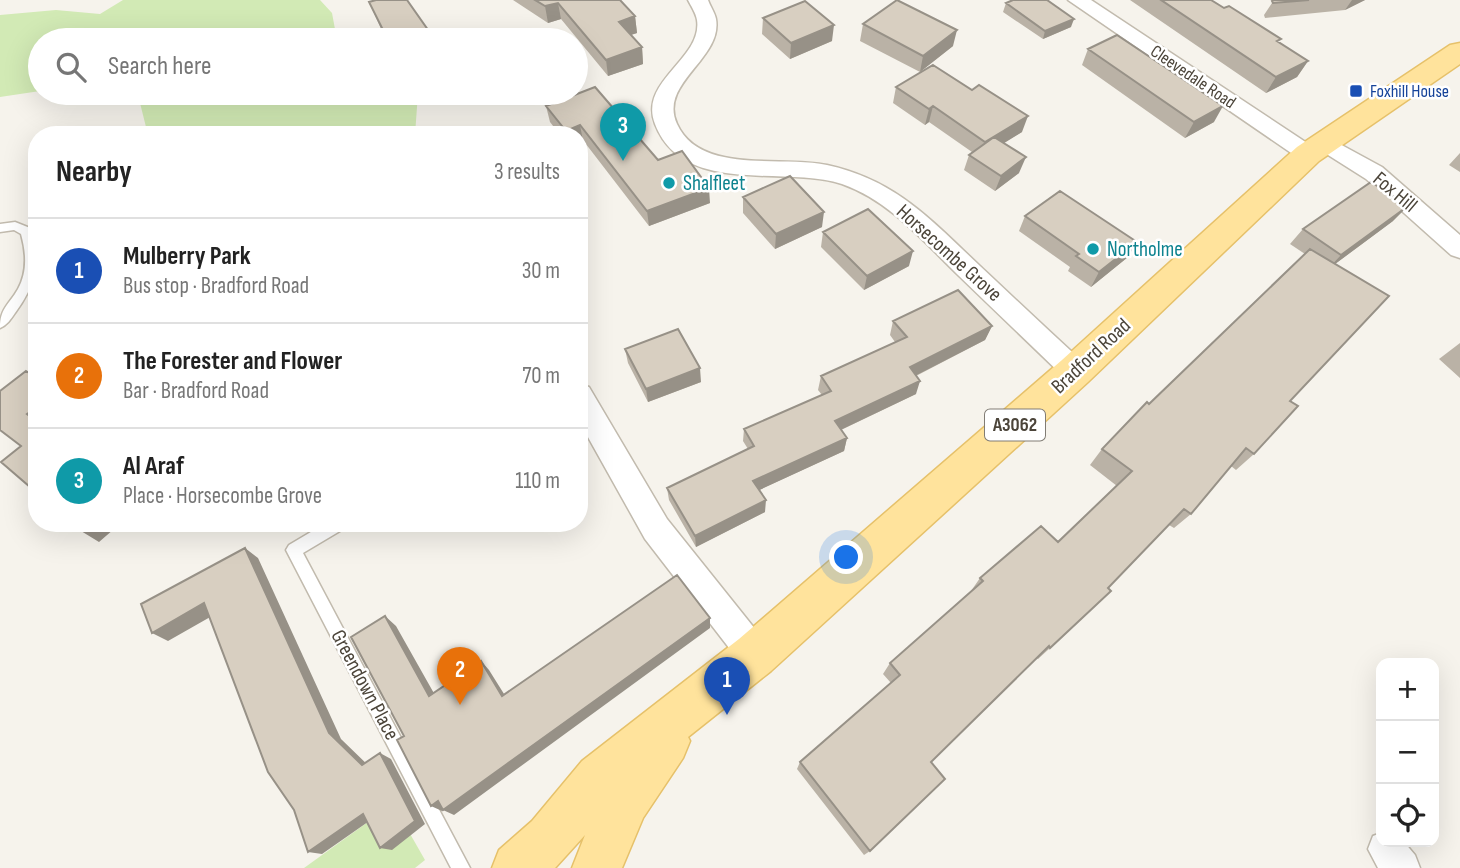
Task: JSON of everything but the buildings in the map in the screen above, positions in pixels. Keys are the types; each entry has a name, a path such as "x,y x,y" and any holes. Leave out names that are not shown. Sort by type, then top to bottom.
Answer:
{"main road":[{"name":"Bradford Road","path":"517,868 550,839 599,778 629,752 699,702 755,655 1075,371 1316,148 1460,51"},
{"name":"Bradford Road","path":"597,868 622,803 641,771 699,702"}],"street":[{"name":"Horsecombe Grove","path":"698,0 703,6 706,26 702,45 665,92 662,109 679,144 694,156 717,164 823,172 873,189 906,210 1075,371"},
{"name":"Cleevedale Road","path":"1078,0 1316,148"},
{"name":"Fox Hill","path":"1316,148 1374,173 1460,249"},
{"path":"588,411 656,528 755,655"}],"lane":[{"path":"0,228 15,226 26,231 28,240"},
{"path":"0,323 28,283"},
{"name":"Greendown Place","path":"325,532 295,550 461,868"}],"green space":[{"path":"123,0 320,0 332,13 335,28 28,28 28,93 0,97 0,15 56,10 100,14"},
{"path":"140,105 417,105 416,126 146,126"},
{"path":"393,804 425,860 415,868 304,868"}],"place":[{"name":"Foxhill House","path":"1356,91"},
{"name":"Al Araf","path":"623,161"},
{"name":"Shalfleet","path":"669,183"},
{"name":"Northolme","path":"1093,249"},
{"name":"The Forester and Flower","path":"460,705"},
{"name":"Mulberry Park","path":"727,715"}]}
